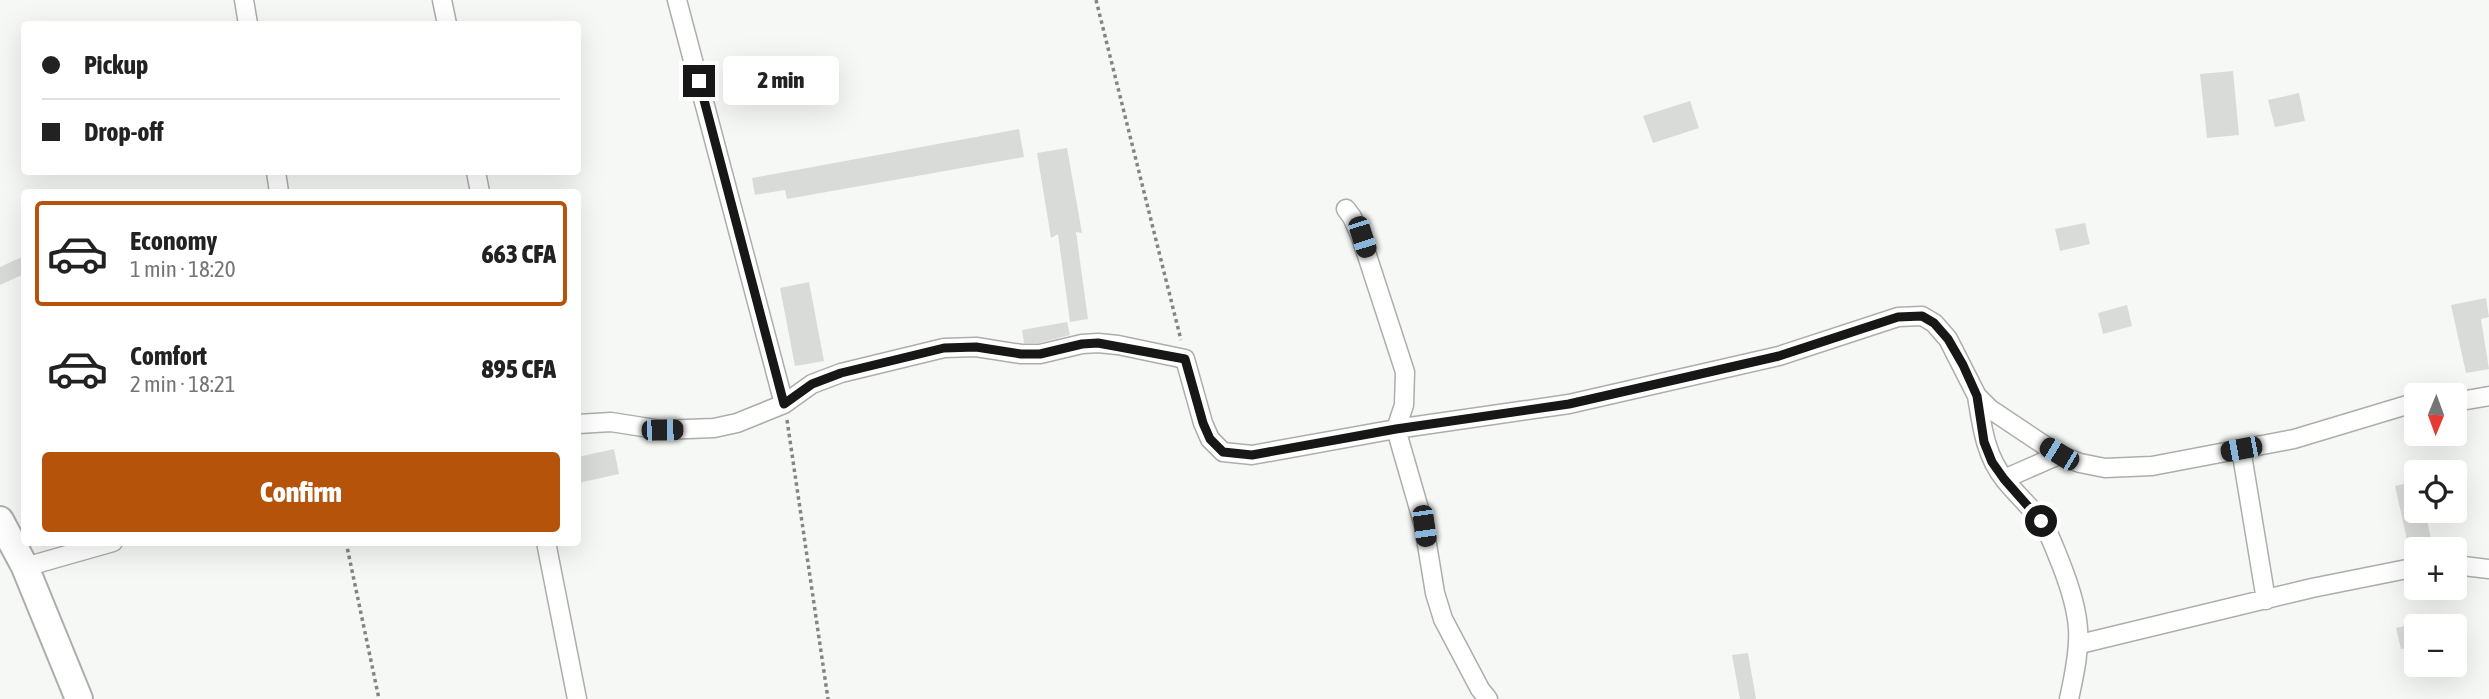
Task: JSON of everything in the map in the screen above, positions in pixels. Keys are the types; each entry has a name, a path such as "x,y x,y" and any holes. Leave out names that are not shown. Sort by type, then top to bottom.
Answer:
{"main road":[{"path":"0,520 25,567 79,699"}],"street":[{"path":"244,0 248,21"},
{"path":"442,0 446,21"},
{"path":"677,0 784,404"},
{"path":"1346,209 1362,237 1405,372 1404,405 1396,429 1424,526 1435,593 1443,618 1480,689 1488,699"},
{"path":"581,424 611,422 662,430 714,428 737,423 784,404 812,384 841,373 944,348 976,347 1040,354 1098,343 1185,359 1210,439 1223,452 1252,455 1396,429 1493,417 1582,401 1779,356 1898,317 1912,316 1922,316 1934,323 1948,339 1977,396 1990,409 2022,432 2080,463 2124,468 2152,466 2294,439 2404,406"},
{"path":"1977,396 1984,442 1992,462 2041,521 2074,595 2080,623 2080,644 2069,699"},
{"path":"2468,400 2489,396"},
{"path":"2241,449 2266,600"},
{"path":"2004,479 2059,454"},
{"path":"25,567 99,546"},
{"path":"547,546 577,699"},
{"path":"2467,566 2489,569"},
{"path":"2080,644 2404,570"}],"path":[{"path":"1096,0 1185,359"},
{"path":"784,404 828,699"},
{"path":"347,546 379,699"}],"building":[{"path":"2233,71 2239,135 2207,138 2200,74"},
{"path":"2299,93 2305,121 2275,127 2268,100"},
{"path":"1690,101 1699,128 1653,143 1643,116"},
{"path":"1019,129 1024,157 787,199 785,190 755,195 752,178"},
{"path":"1067,148 1082,233 1076,232 1088,319 1070,322 1058,234 1051,238 1037,153"},
{"path":"2085,223 2090,244 2060,251 2055,229"},
{"path":"21,257 21,275 0,285 0,267"},
{"path":"809,282 824,361 795,366 780,288"},
{"path":"2486,298 2489,317 2481,319 2489,369 2466,373 2451,305"},
{"path":"2127,305 2132,326 2103,334 2098,313"},
{"path":"1067,322 1070,335 1039,343 1024,343 1022,330"},
{"path":"614,449 619,474 581,482 581,456"},
{"path":"2404,484 2404,523 2428,523 2431,537 2406,537 2395,486"},
{"path":"2404,626 2404,648 2401,649 2396,628"},
{"path":"1748,653 1756,699 1740,699 1732,655"}],"route":[{"path":"699,81 784,404 812,384 841,373 944,348 976,347 1040,354 1082,344 1118,345 1185,359 1210,439 1223,452 1252,455 1396,429 1569,404 1779,356 1898,317 1922,316 1934,323 1948,339 1963,365 1977,396 1984,442 1992,462 2041,521"}]}
